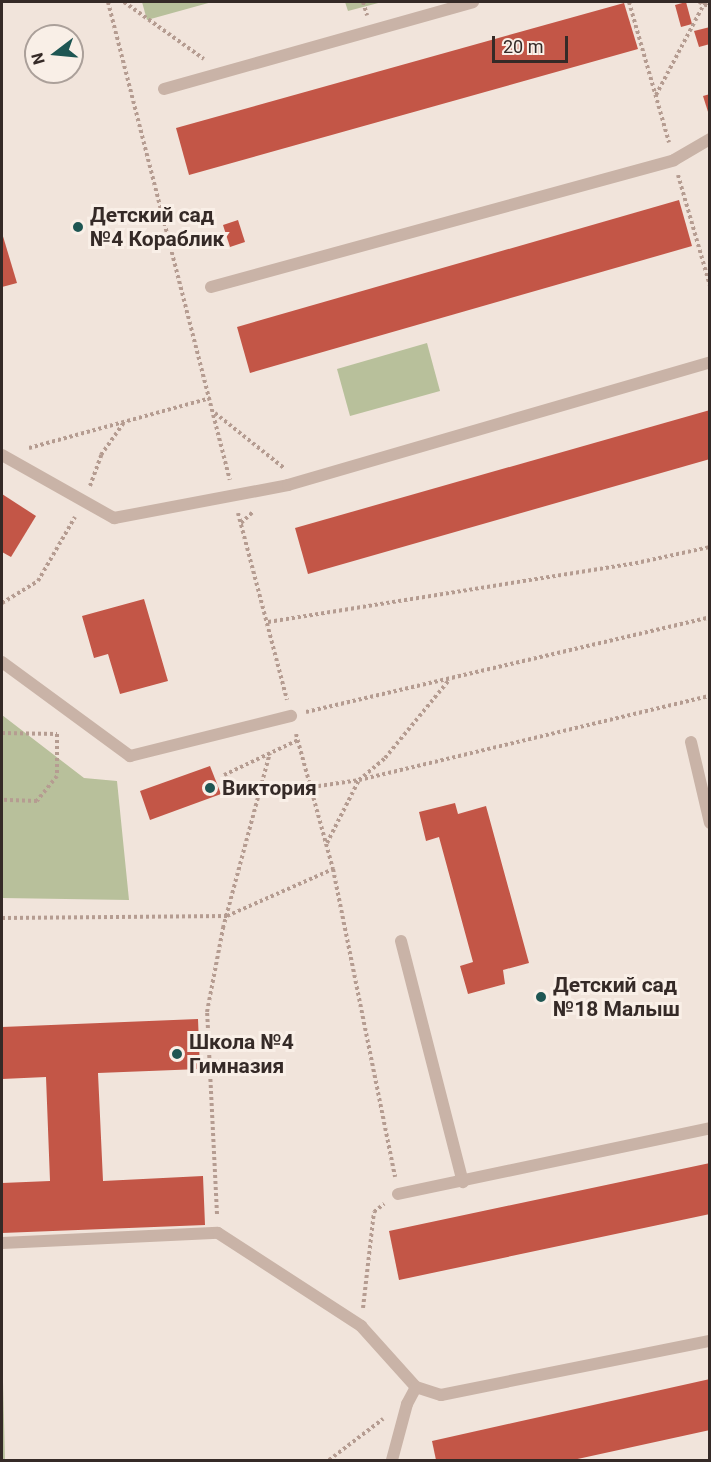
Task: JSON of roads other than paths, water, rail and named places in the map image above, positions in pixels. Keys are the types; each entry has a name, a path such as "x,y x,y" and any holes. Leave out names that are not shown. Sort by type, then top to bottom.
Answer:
{"lane":[{"path":"164,89 474,2"},
{"path":"211,287 674,160 710,139"},
{"path":"2,455 114,518 234,497 302,481 710,362"},
{"path":"2,662 130,756 291,716"},
{"path":"691,742 710,823"},
{"path":"401,941 463,1182"},
{"path":"398,1194 710,1128"},
{"path":"2,1243 218,1233 361,1326 416,1387 441,1395 710,1341"},
{"path":"392,1461 407,1404 416,1387"}],"place":[{"name":"Детский сад №4 Кораблик","path":"78,227"},
{"name":"Виктория","path":"210,788"},
{"name":"Детский сад №18 Малыш","path":"541,997"},
{"name":"Школа №4 Гимназия","path":"177,1054"}]}
